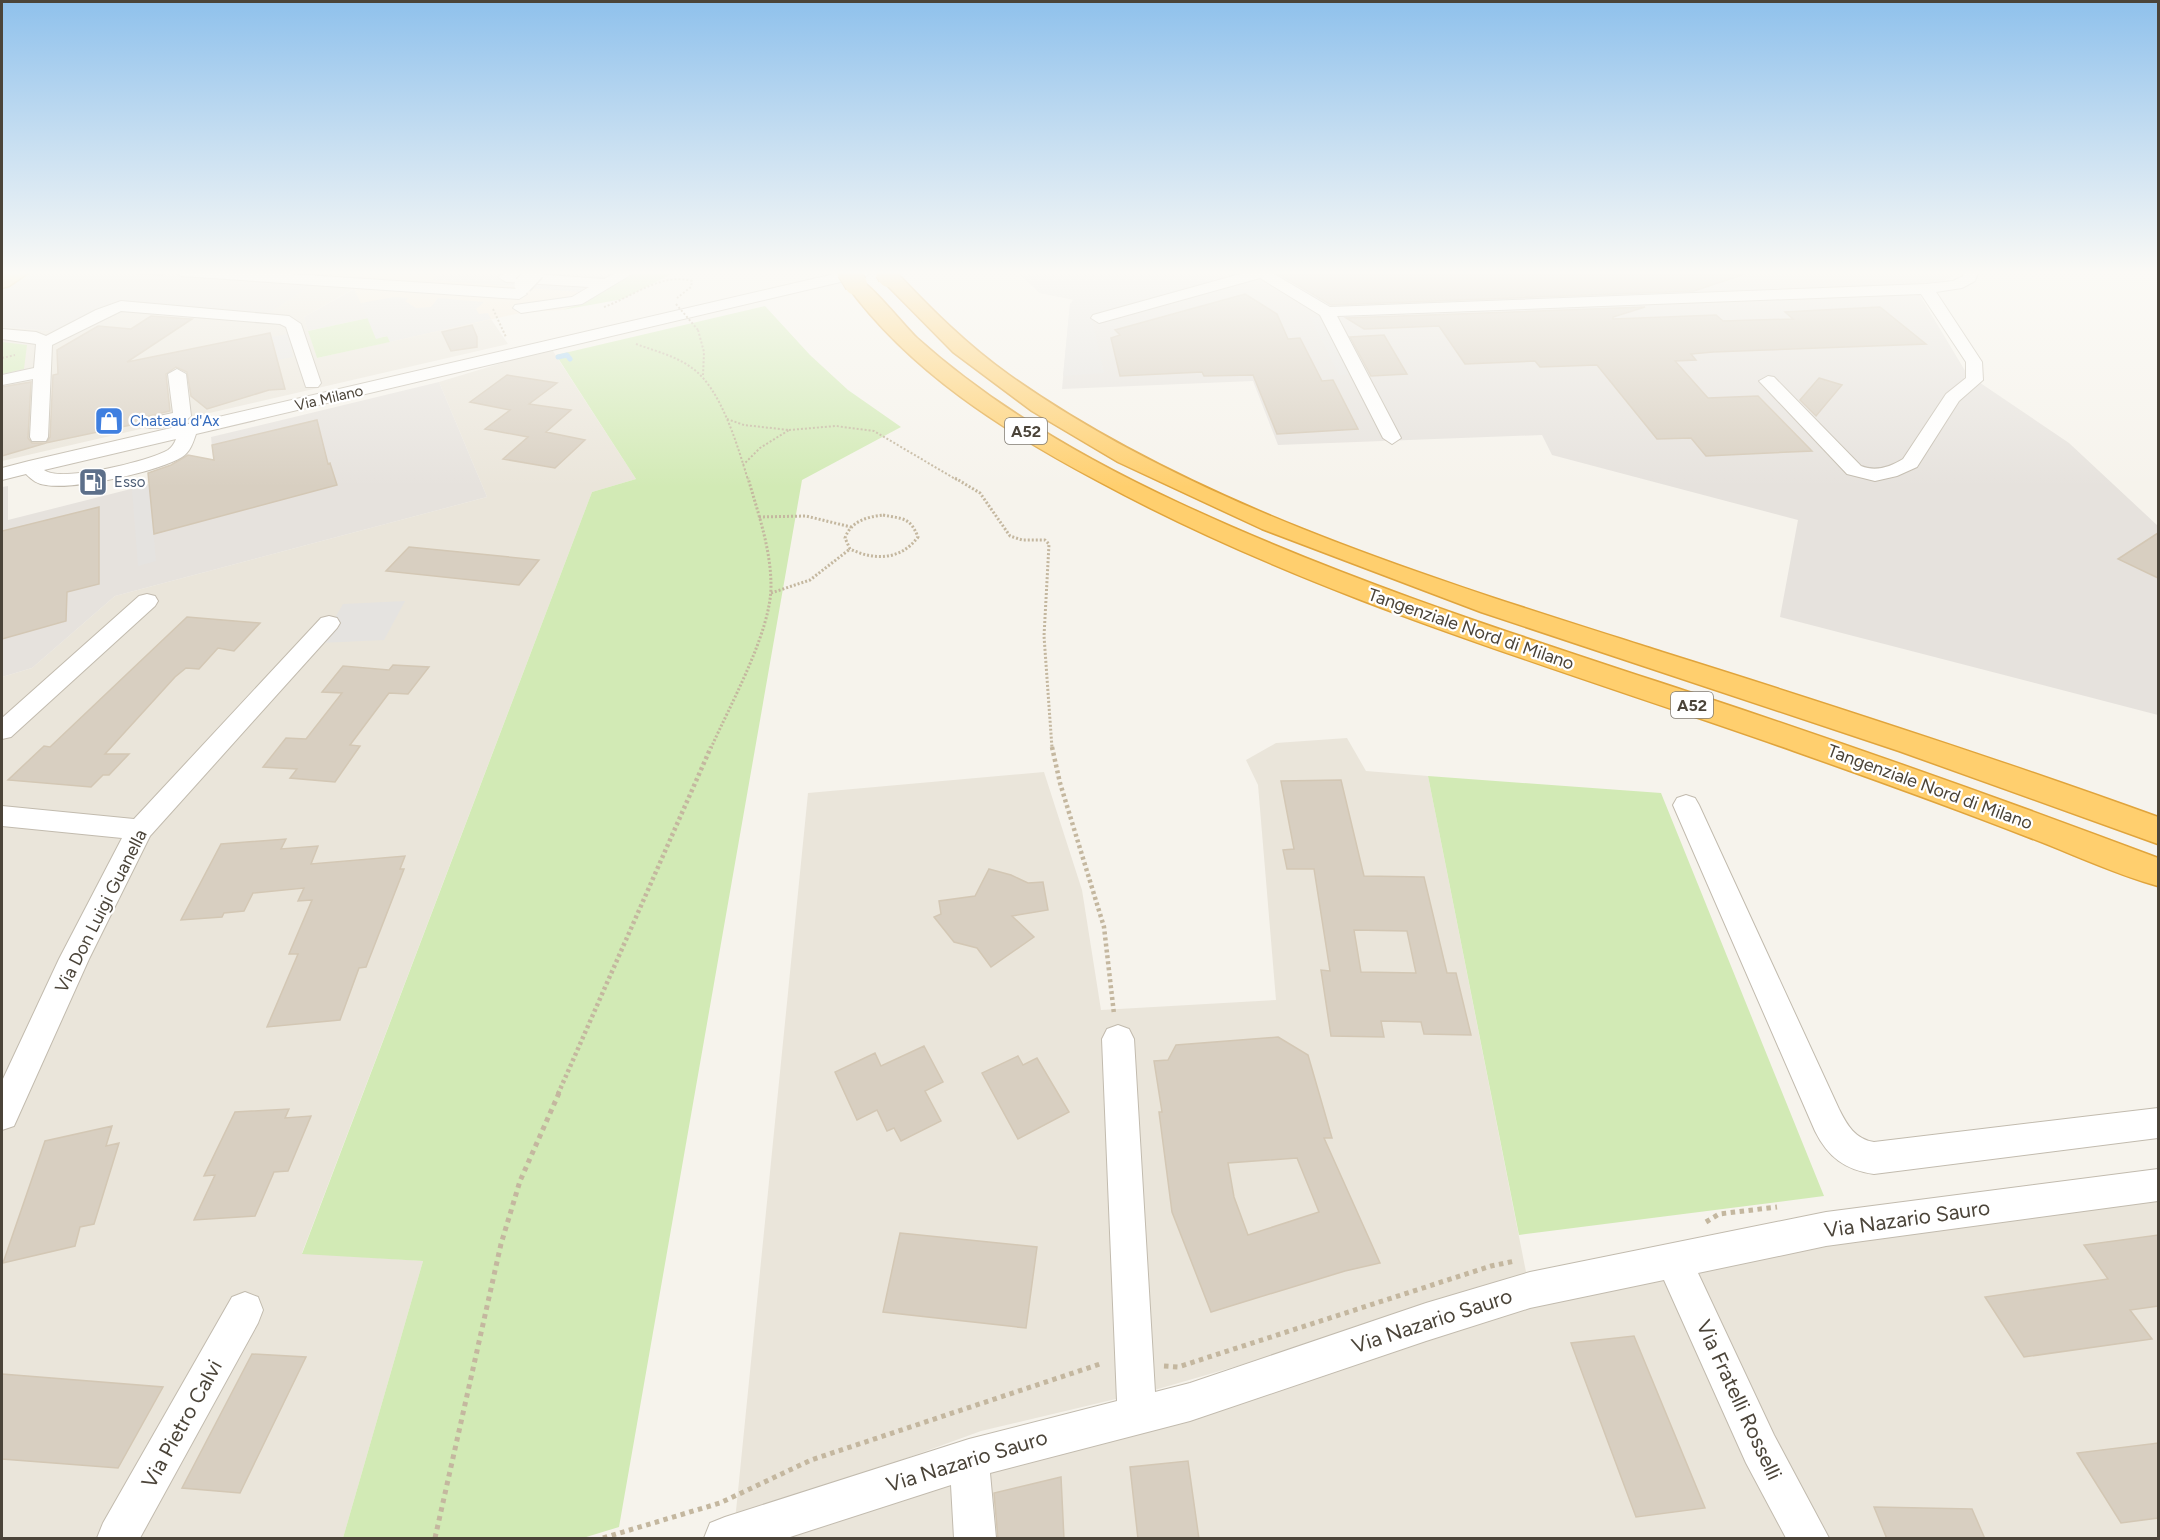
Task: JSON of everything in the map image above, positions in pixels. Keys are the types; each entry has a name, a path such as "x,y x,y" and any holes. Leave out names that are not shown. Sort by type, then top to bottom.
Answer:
{"highway":[{"name":"Tangenziale Nord di Milano","path":"910,343 986,404 1024,430 1111,480 1295,565 1465,628 1909,778 2158,872"},
{"name":"Tangenziale Nord di Milano","path":"953,343 1015,391 1135,462 1245,513 1331,549 1490,607 2042,788 2158,831"}],"street":[{"path":"39,437 44,343"},
{"path":"299,343 312,384"},
{"path":"479,362 522,343"},
{"name":"Via Milano","path":"185,423 561,343"},
{"path":"1343,343 1392,438"},
{"path":"1768,381 1854,470 1862,474 1877,474 1903,468 1914,457 1952,398 1974,380 1976,374 1974,362 1961,343"},
{"path":"2,380 42,372"},
{"path":"29,467 45,479 56,480 119,470 174,454 185,441 185,423 177,374"},
{"path":"2,457 107,441 185,423 207,411"},
{"path":"2,474 107,441"},
{"path":"2,731 147,601"},
{"name":"Via Don Luigi Guanella","path":"2,1115 74,959 140,831 329,623"},
{"path":"1686,805 1836,1140 1847,1151 1859,1157 1874,1158 2158,1123"},
{"path":"2,816 140,831"},
{"path":"1118,1039 1137,1417"},
{"name":"Via Nazario Sauro","path":"725,1539 969,1459 1057,1434 1137,1417 1530,1290 1826,1229 2158,1185"},
{"name":"Via Fratelli Rosselli","path":"1673,1260 1760,1449 1808,1539"},
{"name":"Via Pietro Calvi","path":"118,1539 245,1310"},
{"path":"969,1459 975,1539"}],"path":[{"path":"435,1539 499,1254 520,1181 757,643 767,614 770,593 768,552 726,419 703,376 684,363 634,343"},
{"path":"703,376 704,343"},
{"path":"726,419 744,425 789,430 849,426 882,435 980,493 992,506 1004,532 1010,537 1045,540 1049,544 1044,636 1050,739 1060,783 1091,878 1104,927 1118,1039"},
{"path":"742,465 760,448 789,430"},
{"path":"759,518 800,514 823,517 851,527"},
{"path":"895,516 914,524 918,537 906,551 882,558 869,557 850,549 845,538 851,527 870,517 895,516"},
{"path":"770,593 810,580 850,549"},
{"path":"603,1539 720,1503 811,1460 1112,1360"}],"shaded area":[{"path":"2,343 312,343 317,358 385,343 508,344 2,461"},
{"path":"274,343 290,343 293,357 278,360"},
{"path":"1066,343 1948,343 1967,374 2069,443 2158,526 2158,715 1780,617 1798,520 1552,455 1542,435 1278,445 1253,381 1062,389"},
{"path":"1066,343 1097,343 1104,373 1063,376"},
{"path":"1323,343 1337,343 1353,374 1339,375"},
{"path":"551,348 636,479 592,492 302,1253 423,1261 343,1538 2,1538 2,677 32,668 115,596 487,497 439,382"},
{"path":"439,382 487,497 115,596 32,668 2,677 2,487 8,486 8,520 214,468 211,437"},
{"path":"149,484 156,561 138,566 132,489"},
{"path":"405,601 384,640 320,643 343,604"},
{"path":"1347,738 1366,771 1428,776 1528,1282 1158,1389 981,1431 735,1521 808,793 1044,772 1082,890 1101,1010 1276,1000 1258,785 1246,760 1276,743"},
{"path":"2158,1185 2158,1538 725,1538 969,1459 1426,1322 1826,1229"}],"green space":[{"path":"2,343 27,345 24,369 2,374"},
{"path":"312,343 386,343 317,358"},
{"path":"608,343 799,343 848,390 901,427 802,480 619,1527 583,1538 343,1538 423,1261 302,1254 592,492 636,479 556,355"},
{"path":"1428,776 1661,793 1824,1196 1519,1235"}],"building":[{"path":"69,343 156,343 127,362 221,343 273,343 285,389 269,390 207,409 191,396 187,372 176,367 166,374 170,411 145,417 140,423 46,443 50,437 53,375 58,374 57,350"},
{"path":"447,343 477,343 477,347 451,351"},
{"path":"1112,343 1302,343 1322,381 1333,380 1358,429 1277,434 1253,375 1204,376 1202,372 1120,376"},
{"path":"1353,343 1389,343 1407,374 1371,376"},
{"path":"1451,343 1926,344 1713,352 1691,354 1696,360 1675,361 1708,398 1758,396 1812,451 1706,456 1691,438 1657,439 1597,365 1540,367 1535,361 1465,364"},
{"path":"507,375 557,383 529,404 571,410 546,432 585,440 555,468 503,459 528,437 485,429 510,410 470,402"},
{"path":"1819,378 1842,385 1816,416 1800,400"},
{"path":"31,382 28,438 32,443 46,443 2,456 2,387"},
{"path":"317,420 328,464 330,463 337,485 154,534 148,473 171,465 188,455 214,460 212,445"},
{"path":"99,507 99,584 67,592 66,621 2,639 2,531"},
{"path":"2158,533 2158,578 2118,559"},
{"path":"409,547 539,560 519,585 386,571"},
{"path":"187,617 260,623 234,651 218,648 199,669 186,668 175,677 105,754 129,754 109,775 103,775 91,787 8,780 44,746 50,747"},
{"path":"393,665 429,667 408,694 389,693 350,745 360,746 335,782 290,778 297,769 263,767 286,738 306,739 342,693 322,692 343,666 389,670"},
{"path":"1341,780 1364,876 1424,877 1447,973 1456,973 1471,1035 1424,1034 1421,1022 1381,1021 1384,1037 1331,1036 1321,970 1330,971 1314,869 1287,869 1283,850 1294,849 1281,781","holes":["1354,930 1407,931 1416,973 1361,972"]},
{"path":"286,839 281,849 318,846 311,864 405,856 400,869 404,869 366,967 359,968 340,1020 267,1027 298,954 289,954 312,900 298,901 304,888 253,893 244,911 224,913 222,917 181,920 221,844"},
{"path":"989,869 1028,883 1043,882 1048,910 1012,916 1034,937 991,967 977,948 954,942 934,917 941,914 939,901 975,896"},
{"path":"1278,1037 1308,1055 1332,1138 1324,1138 1380,1263 1345,1271 1211,1312 1172,1212 1159,1112 1162,1112 1154,1061 1168,1060 1176,1045","holes":["1297,1158 1319,1212 1248,1235 1234,1197 1228,1163"]},
{"path":"924,1046 943,1082 925,1091 941,1121 901,1141 894,1128 887,1131 877,1110 857,1120 835,1072 875,1053 881,1066"},
{"path":"1018,1056 1023,1065 1037,1058 1069,1112 1018,1139 982,1073"},
{"path":"289,1109 285,1118 311,1116 288,1171 274,1172 255,1216 194,1220 215,1175 204,1176 235,1112"},
{"path":"112,1126 106,1146 119,1143 94,1224 80,1227 75,1246 3,1263 45,1141"},
{"path":"900,1233 1037,1247 1026,1328 883,1312"},
{"path":"2158,1235 2158,1306 2130,1310 2152,1339 2024,1357 1985,1297 2108,1279 2084,1245"},
{"path":"1634,1336 1705,1508 1636,1517 1571,1343"},
{"path":"252,1354 306,1357 240,1493 182,1488"},
{"path":"2,1374 163,1387 118,1468 2,1459"},
{"path":"2158,1443 2158,1518 2121,1523 2077,1453"},
{"path":"1188,1461 1199,1539 1138,1539 1130,1467"},
{"path":"1061,1477 1064,1539 998,1539 994,1493"},
{"path":"1874,1507 1972,1509 1985,1539 1887,1539"}],"waterway":[{"path":"558,357 567,355 570,359"}],"place":[{"name":"Chateau d'Ax","path":"109,421"},
{"name":"Esso","path":"93,482"}]}
